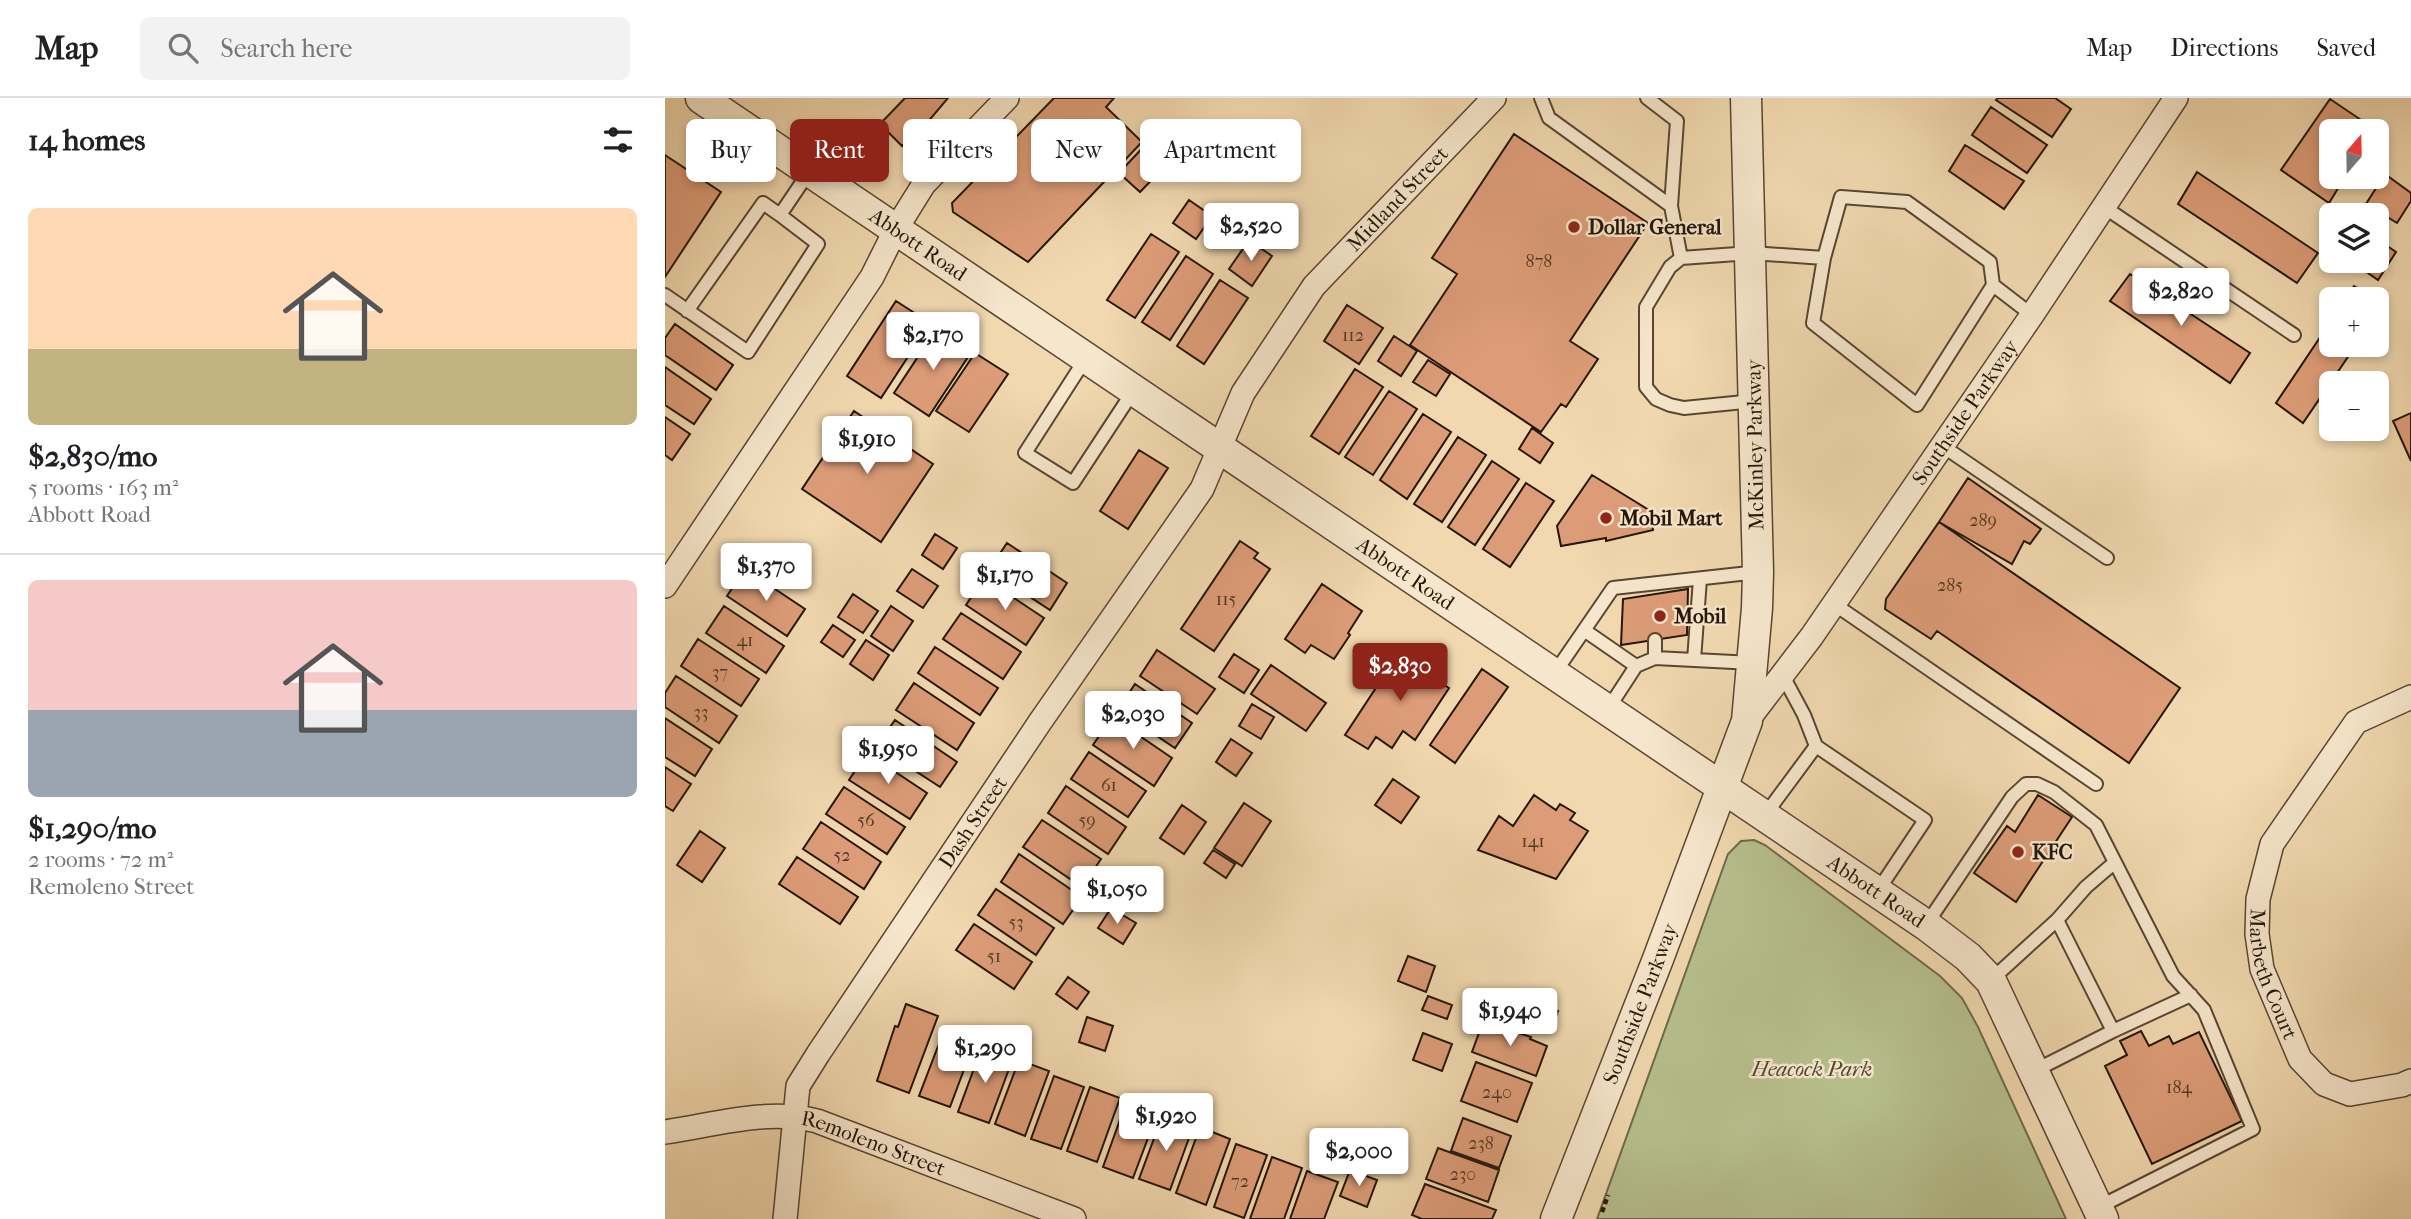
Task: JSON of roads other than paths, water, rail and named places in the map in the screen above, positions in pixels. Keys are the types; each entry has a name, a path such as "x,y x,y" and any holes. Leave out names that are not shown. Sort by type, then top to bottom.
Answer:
{"street":[{"name":"Abbott Road","path":"701,98 790,158"},
{"path":"665,586 872,277 896,229 924,184 1007,98"},
{"name":"Midland Street","path":"1219,448 1243,393 1314,286 1494,98"},
{"name":"McKinley Parkway","path":"1723,787 1747,721 1758,572 1746,98"},
{"name":"Southside Parkway","path":"1747,721 1833,604 2032,315 2176,98"},
{"name":"Abbott Road","path":"826,182 1723,787 1926,925 1968,957 1991,981 2100,1213"},
{"name":"Dash Street","path":"785,1219 798,1086 1040,722 1202,489 1219,448"},
{"name":"Marbeth Court","path":"2411,697 2356,722 2271,844 2258,899 2257,934 2262,969 2300,1059 2324,1084 2350,1094 2411,1081"},
{"name":"Southside Parkway","path":"1556,1219 1723,787"},
{"name":"Remoleno Street","path":"665,1132 771,1116 795,1115 1074,1219"}],"lane":[{"path":"1541,98 1549,118 1671,206"},
{"path":"1647,98 1677,121 1671,206 1681,258"},
{"path":"780,215 802,182"},
{"path":"1841,197 1907,202 1990,262 1993,285 1916,405 1813,323 1824,258 1841,197"},
{"path":"665,295 748,352 818,244 763,203 687,310"},
{"path":"2104,206 2294,335"},
{"path":"1754,401 1684,408 1656,399 1646,387 1646,307 1670,267 1681,258 1751,253 1824,258"},
{"path":"1993,285 2032,315"},
{"path":"1086,358 1025,453 1073,483 1134,390"},
{"path":"1941,445 2106,558"},
{"path":"1554,674 1613,588 1654,589 1700,579 1758,572"},
{"path":"1694,660 1700,579"},
{"path":"1833,604 2096,784"},
{"path":"1584,630 1636,666"},
{"path":"1655,640 1655,658"},
{"path":"1608,710 1636,666 1655,658 1753,663"},
{"path":"1783,674 1816,746 1925,820 1877,892"},
{"path":"1765,816 1816,746"},
{"path":"1926,925 2012,796 2026,784 2037,784 2054,792 2096,825 2173,976 2204,1010 2253,1129 2100,1213"},
{"path":"1991,981 2114,863"},
{"path":"2057,920 2113,1031"},
{"path":"2034,1071 2190,995"}],"place":[{"name":"Dollar General","path":"1574,227"},
{"name":"Mobil Mart","path":"1606,518"},
{"name":"Mobil","path":"1660,616"},
{"name":"KFC","path":"2018,852"}],"park label":[{"name":"Heacock Park","path":"1812,1069"}]}
